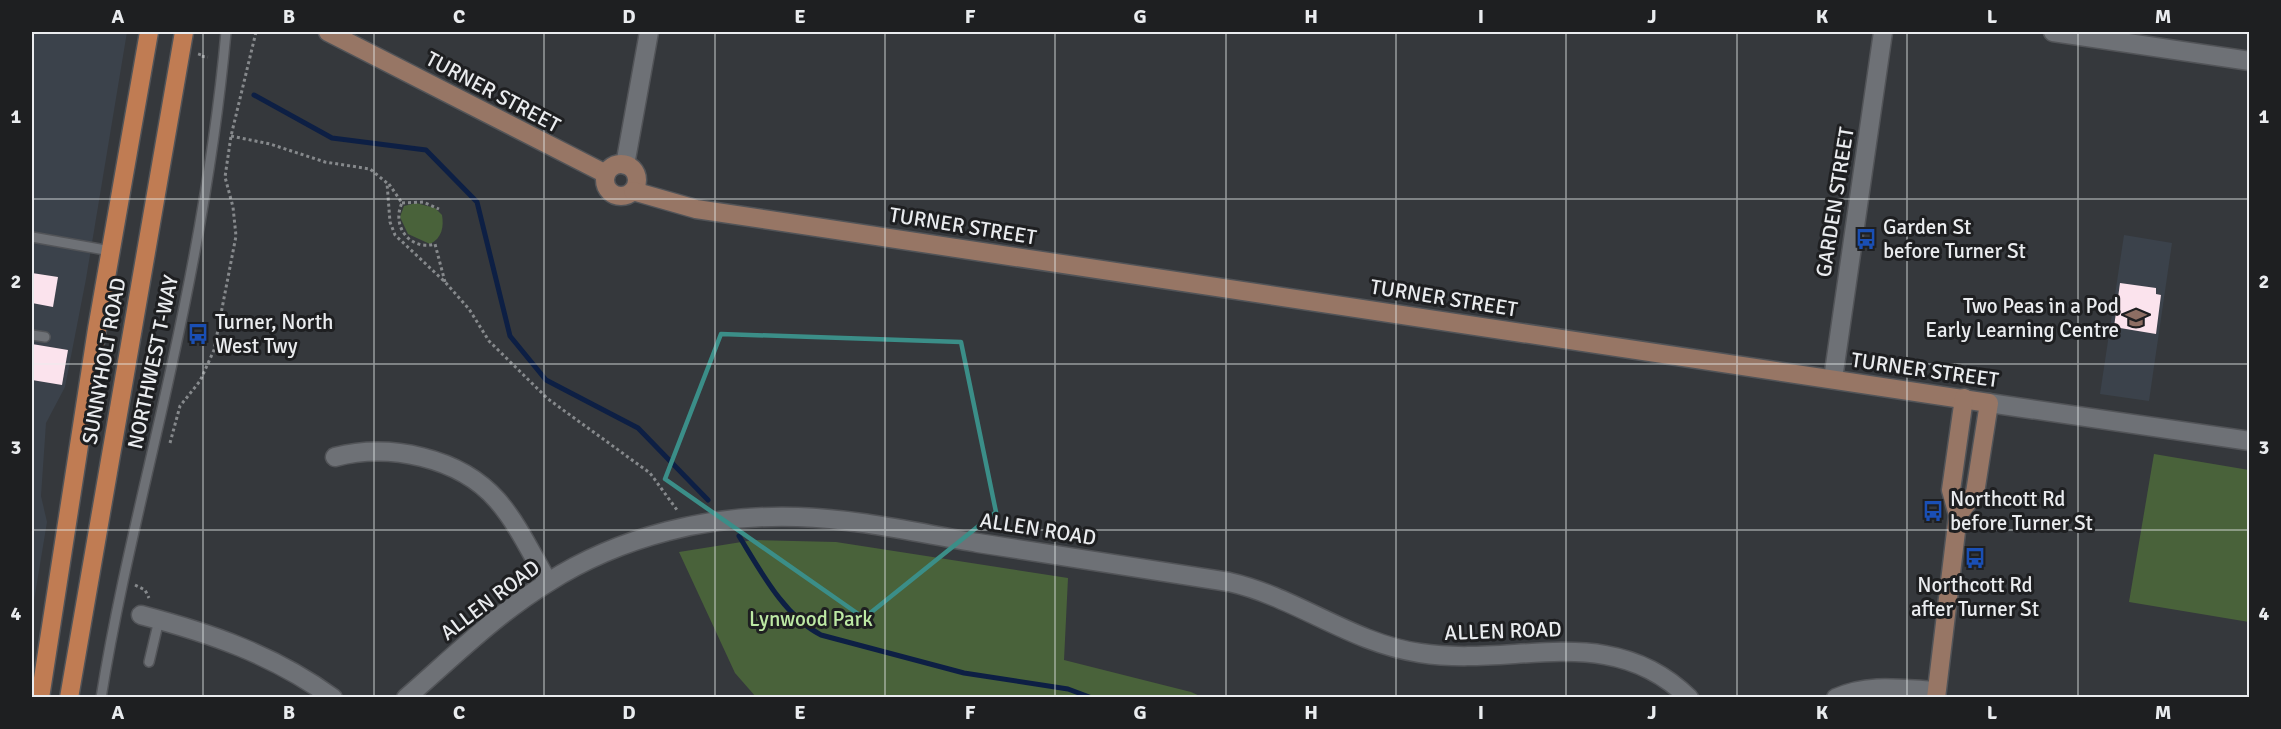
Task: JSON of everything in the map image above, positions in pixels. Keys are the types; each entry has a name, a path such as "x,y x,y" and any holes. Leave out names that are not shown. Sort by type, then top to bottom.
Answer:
{"main road":[{"name":"SUNNYHOLT ROAD","path":"40,698 111,250 149,32"},
{"name":"SUNNYHOLT ROAD","path":"69,698 184,32"}],"street":[{"name":"TURNER STREET","path":"328,32 554,150 606,174"},
{"path":"625,165 649,32"},
{"name":"GARDEN STREET","path":"1833,379 1883,32"},
{"path":"2054,32 2250,61"},
{"path":"625,165 637,176 633,191 625,196 610,192 605,184 606,174 612,167 625,165"},
{"name":"TURNER STREET","path":"633,191 696,209 2250,441"},
{"path":"1836,698 1851,692 1877,688 1936,694 1958,515 1951,490 1964,398"},
{"path":"1958,515 1975,493 1989,403"},
{"path":"335,457 356,451 379,451 421,457 471,477 495,498 508,515 548,582"},
{"name":"ALLEN ROAD","path":"406,698 499,616 548,582 627,544 691,526 769,517 825,519 1236,584 1287,601 1376,643 1418,653 1444,656 1571,651 1608,653 1651,668 1689,698"},
{"path":"141,615 215,635 257,653 296,673 333,698"}],"lane":[{"name":"NORTHWEST T-WAY","path":"101,698 123,570 172,364 196,246 226,32"},
{"path":"32,237 111,250"},
{"path":"32,335 45,338"},
{"path":"149,662 159,620"}],"path":[{"path":"167,452 180,406 200,381 214,350 236,236 233,207 225,177 231,136 255,32"},
{"path":"200,48 199,56 208,57"},
{"path":"231,136 280,147 326,162 370,169 387,183 402,203"},
{"path":"387,183 390,222 395,235 445,282 469,309 489,341 548,399 650,473 678,512"},
{"path":"402,203 423,202 439,209"},
{"path":"402,203 398,211 399,225 414,243 424,247 435,244 445,282"},
{"path":"132,594 135,575"}],"highlighted area":[{"path":"721,334 961,342 996,512 864,618 665,479"}],"shaded area":[{"path":"32,32 127,32 86,279 65,387 46,423 41,496 47,522 32,613"},
{"name":"Two Peas in a Pod Early Learning Centre","path":"2124,235 2172,243 2149,401 2100,394"}],"green space":[{"path":"416,203 435,208 442,215 441,232 430,244 408,234 400,217 404,206"},
{"path":"2154,454 2249,470 2249,622 2129,602"},
{"name":"Lynwood Park","path":"754,540 836,542 1068,578 1064,660 1191,692 1202,697 756,697 735,673 679,552"}],"building":[{"path":"32,273 58,277 53,307 32,303"},
{"path":"2120,283 2156,288 2156,294 2161,295 2156,334 2114,327"},
{"path":"32,344 68,350 62,385 32,380"}],"waterway":[{"path":"254,95 332,138 426,150 477,202 510,336 546,380 638,428 708,500"},
{"path":"739,536 784,604 808,627 821,635 964,673 1068,689 1092,698"}],"place":[{"name":"Garden St before Turner St","path":"1866,239"},
{"name":"Two Peas in a Pod Early Learning Centre","path":"2136,318"},
{"name":"Turner, North West Twy","path":"198,334"},
{"name":"Northcott Rd before Turner St","path":"1933,511"},
{"name":"Northcott Rd after Turner St","path":"1975,558"}]}
